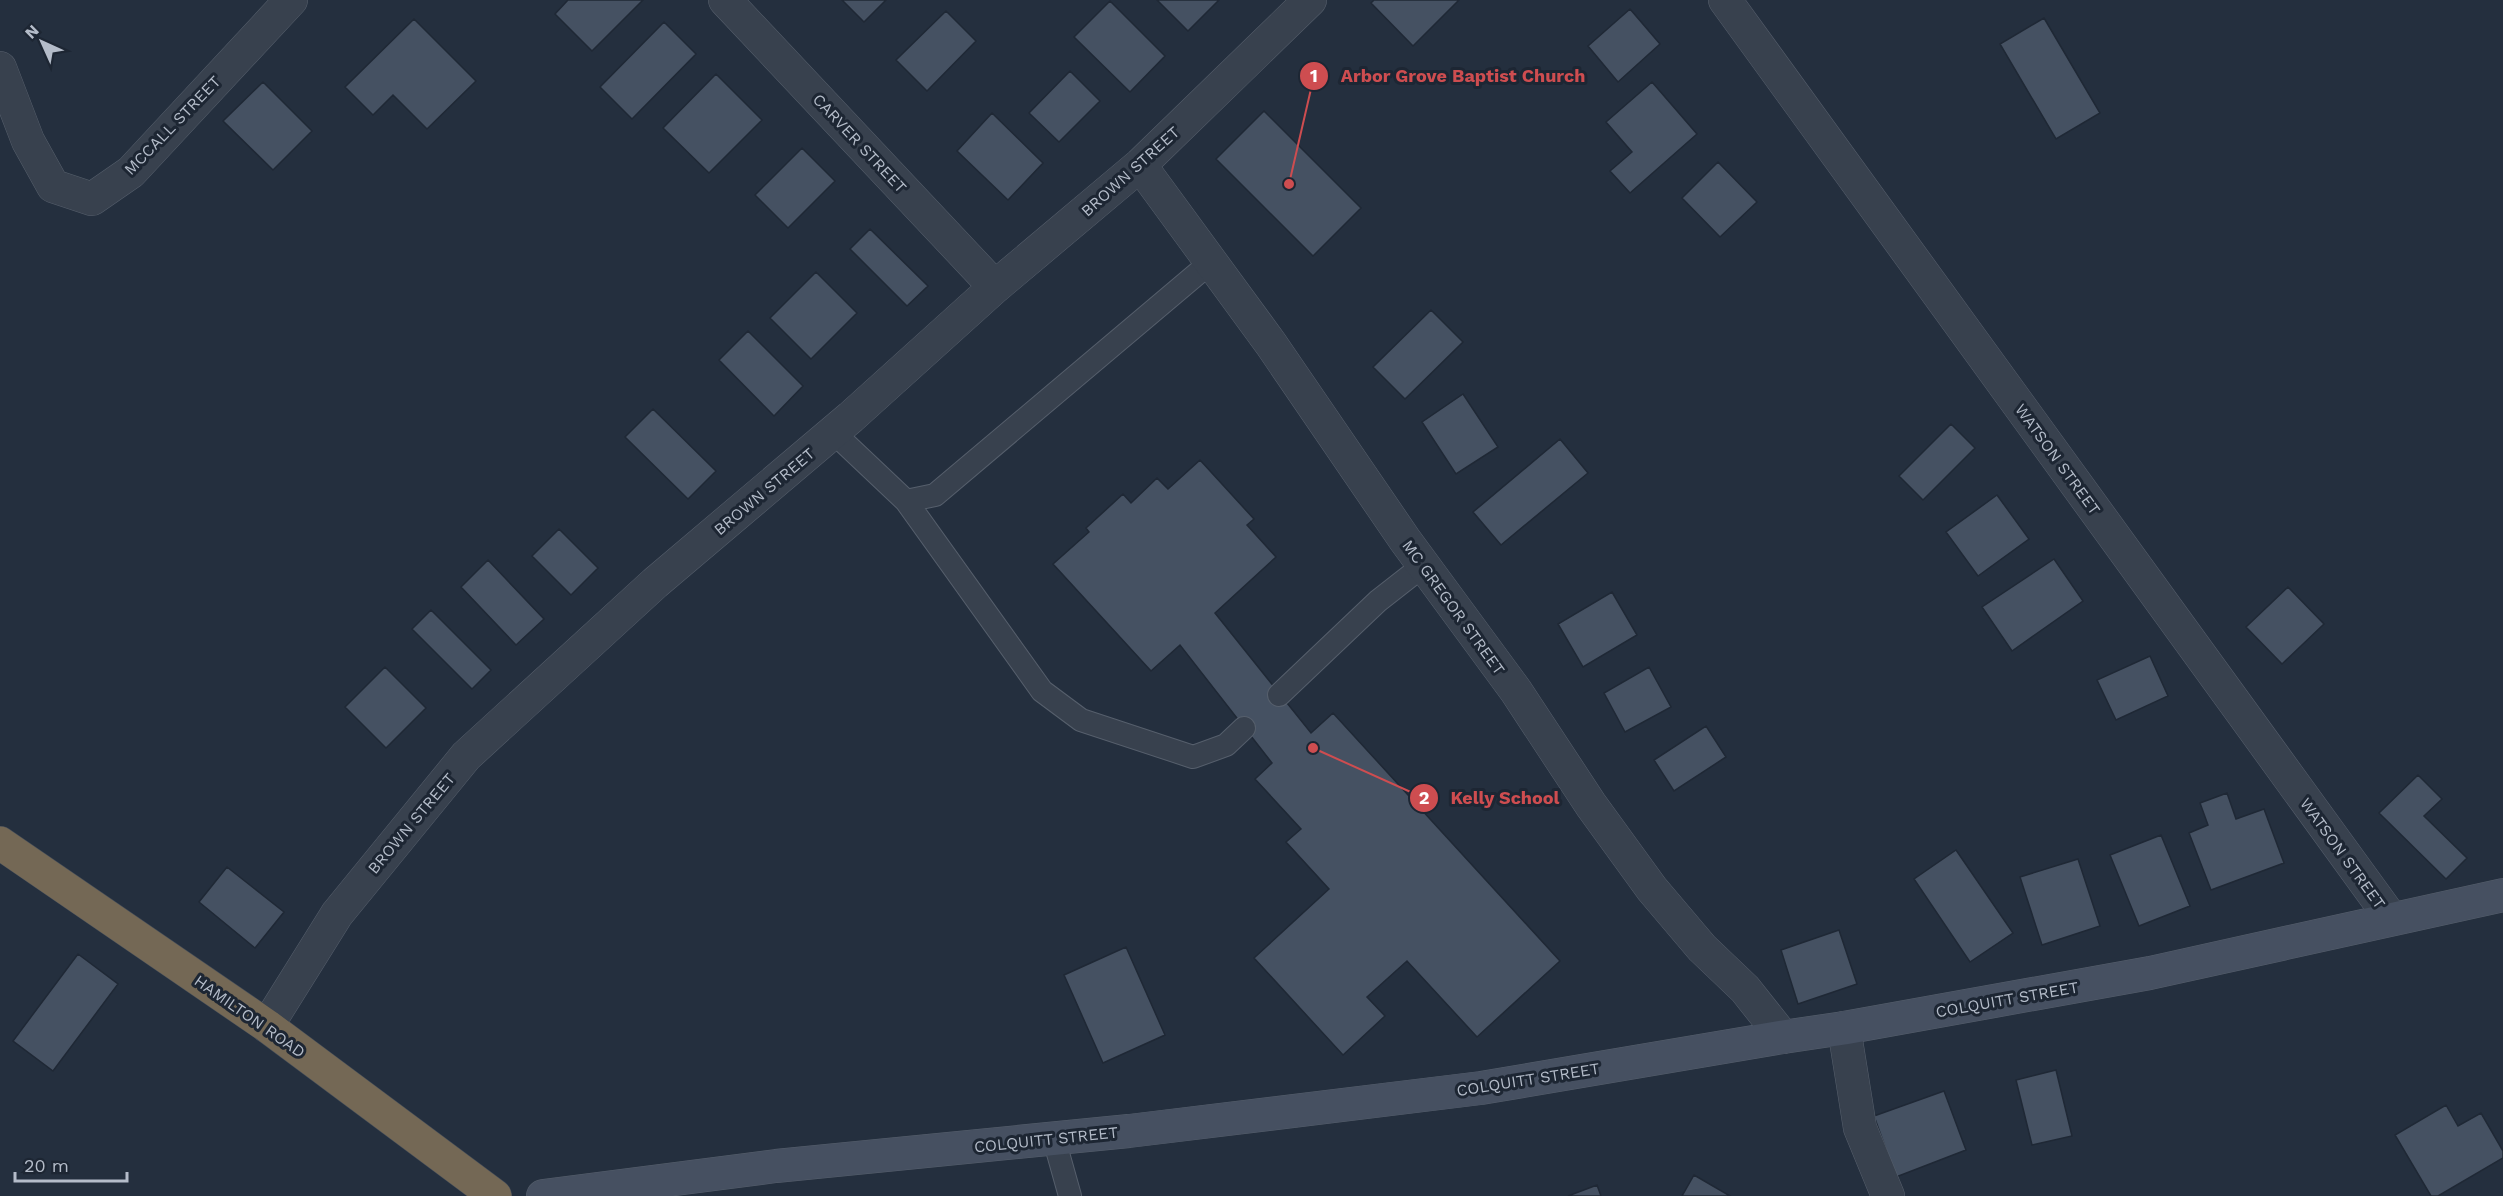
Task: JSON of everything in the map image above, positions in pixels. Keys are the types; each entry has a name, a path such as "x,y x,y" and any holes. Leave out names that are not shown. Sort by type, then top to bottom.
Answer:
{"highway":[{"name":"HAMILTON ROAD","path":"0,843 267,1026 495,1196"}],"street":[{"name":"MCCALL STREET","path":"0,68 28,141 53,186 92,199 131,172 291,0"},
{"name":"CARVER STREET","path":"725,0 995,287"},
{"name":"BROWN STREET","path":"267,1026 337,914 466,756 655,583 833,432 995,287 1140,165 1310,0"},
{"name":"WATSON STREET","path":"1725,0 2391,918"},
{"name":"MC GREGOR STREET","path":"1140,165 1516,691 1591,805 1652,888 1702,948 1744,989 1783,1036"},
{"name":"COLQUITT STREET","path":"543,1196 776,1166 1054,1138 1481,1088 1783,1036 1844,1028 2150,973 2503,895"},
{"path":"1844,1028 1860,1128 1888,1196"}],"lane":[{"path":"906,501 935,495 1211,262"},
{"path":"833,432 906,501 1042,691 1080,720 1192,758 1226,745 1244,728"},
{"path":"1279,695 1378,601 1424,565"},
{"path":"1054,1138 1070,1196"}],"building":[{"path":"568,0 643,0 592,51 555,14"},
{"path":"842,0 886,0 864,22"},
{"path":"1157,0 1219,0 1188,31"},
{"path":"1374,0 1459,0 1413,46 1371,3"},
{"path":"1110,1 1165,56 1130,92 1074,37"},
{"path":"1630,9 1660,44 1618,82 1588,46"},
{"path":"946,11 976,41 927,91 896,60"},
{"path":"2044,18 2100,113 2056,139 2000,44"},
{"path":"414,19 476,81 427,129 393,95 373,115 345,87"},
{"path":"664,22 696,54 632,119 600,87"},
{"path":"1070,71 1100,101 1059,142 1029,113"},
{"path":"716,74 762,120 709,173 663,128"},
{"path":"263,82 312,131 273,170 223,121"},
{"path":"1652,82 1697,134 1630,193 1610,171 1632,152 1606,122"},
{"path":"1264,111 1361,208 1313,256 1216,159"},
{"path":"992,113 1043,163 1008,200 957,151"},
{"path":"802,148 835,181 788,228 755,195"},
{"path":"1718,162 1757,202 1720,237 1682,198"},
{"path":"870,229 928,286 907,306 850,249"},
{"path":"816,272 857,313 811,359 770,318"},
{"path":"1431,310 1463,342 1405,399 1373,367"},
{"path":"748,331 803,386 774,416 719,360"},
{"path":"1463,394 1498,447 1456,474 1422,422"},
{"path":"653,409 716,471 688,499 625,437"},
{"path":"1951,424 1975,448 1923,500 1899,476"},
{"path":"1560,439 1588,473 1501,545 1473,512"},
{"path":"1200,460 1254,519 1247,525 1276,557 1215,613 1311,733 1333,713 1560,961 1477,1037 1407,961 1367,997 1385,1016 1343,1055 1254,958 1329,889 1286,842 1301,829 1255,779 1272,763 1180,645 1151,671 1053,564 1089,532 1086,528 1123,494 1131,503 1157,478 1168,489"},
{"path":"1997,495 2029,539 1978,576 1946,532"},
{"path":"559,529 598,568 571,595 532,556"},
{"path":"2054,559 2083,601 2012,651 1982,607"},
{"path":"488,560 544,619 516,645 461,587"},
{"path":"2288,587 2324,624 2282,664 2246,627"},
{"path":"1612,592 1637,635 1583,667 1558,624"},
{"path":"431,610 491,670 472,689 412,629"},
{"path":"2150,656 2168,696 2116,720 2097,680"},
{"path":"385,667 426,708 386,748 345,707"},
{"path":"1649,667 1671,707 1625,732 1604,693"},
{"path":"1706,726 1726,757 1674,791 1654,760"},
{"path":"2418,775 2442,799 2424,816 2467,858 2446,879 2379,813"},
{"path":"2227,793 2236,819 2264,809 2284,863 2211,890 2189,833 2208,825 2200,803"},
{"path":"2161,835 2190,906 2139,926 2110,855"},
{"path":"1956,850 2013,933 1970,962 1914,879"},
{"path":"2078,859 2100,926 2042,945 2020,877"},
{"path":"227,867 284,912 255,948 199,902"},
{"path":"1839,930 1857,984 1798,1004 1781,950"},
{"path":"1126,947 1165,1035 1103,1063 1064,975"},
{"path":"78,954 118,984 53,1071 13,1041"},
{"path":"2056,1070 2072,1136 2032,1145 2016,1080"},
{"path":"1944,1091 1966,1150 1896,1177 1874,1116"},
{"path":"2446,1105 2458,1126 2481,1113 2503,1151 2503,1158 2438,1196 2431,1196 2395,1135"},
{"path":"1694,1175 1730,1196 1682,1196"},
{"path":"1597,1185 1601,1196 1568,1196"}],"place":[{"name":"Arbor Grove Baptist Church","path":"1289,184"},
{"name":"Kelly School","path":"1313,748"}]}
